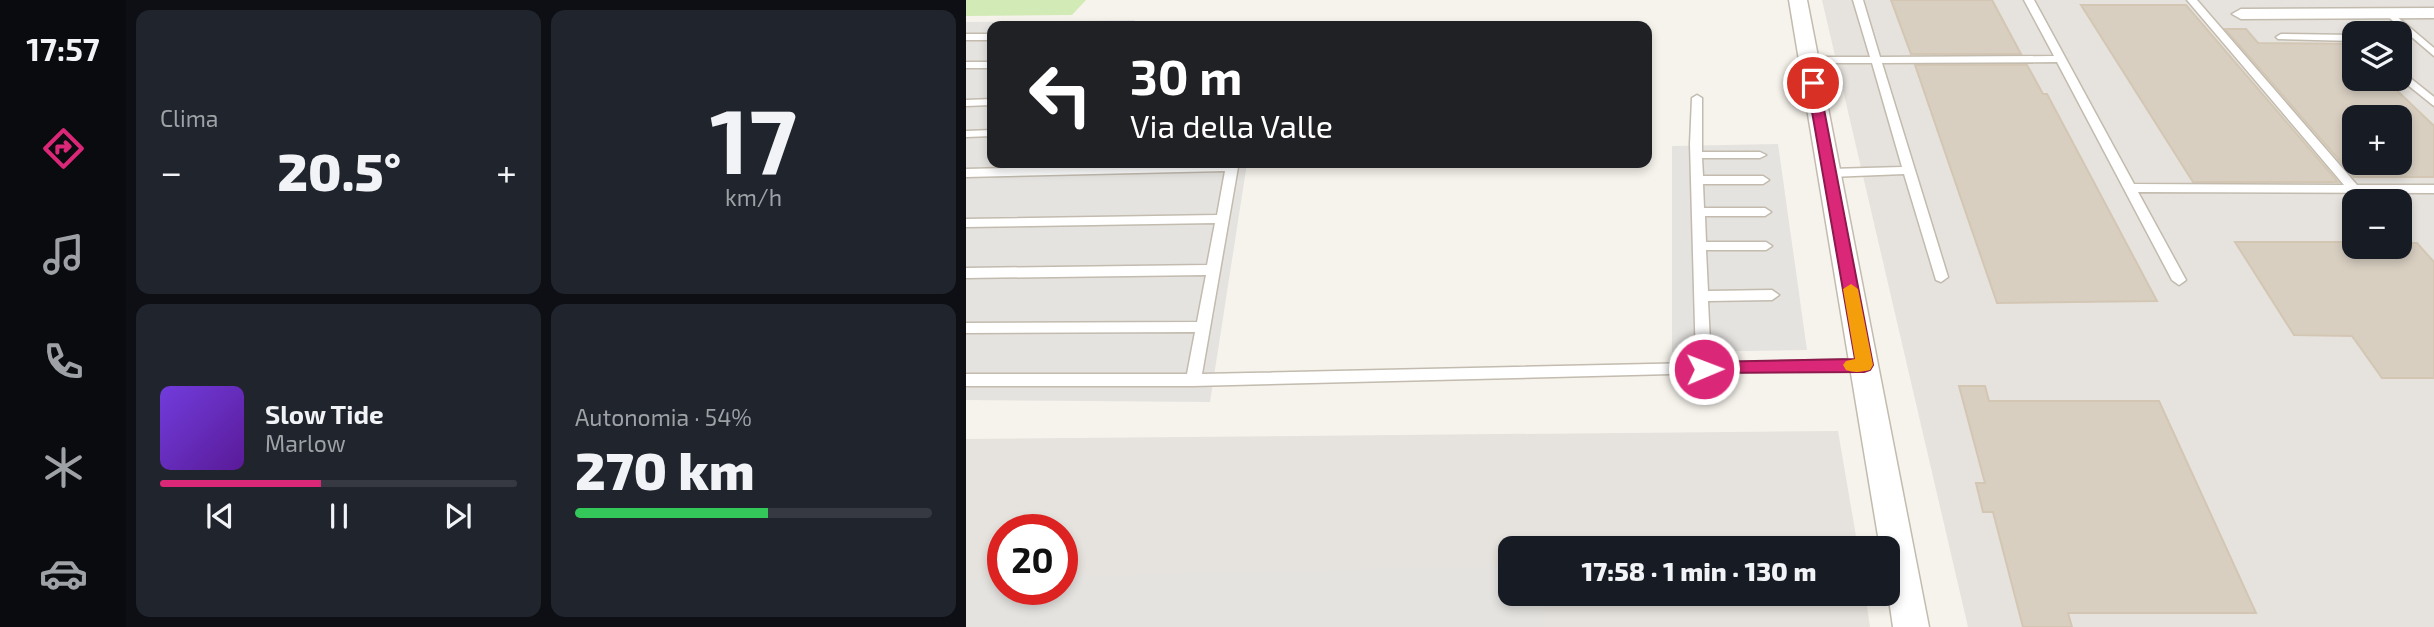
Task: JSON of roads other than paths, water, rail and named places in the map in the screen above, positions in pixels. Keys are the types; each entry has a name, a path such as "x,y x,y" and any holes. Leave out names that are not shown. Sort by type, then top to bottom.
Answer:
{"street":[{"path":"1798,0 1912,627"},
{"path":"2241,14 2434,13"}],"lane":[{"path":"1858,0 1941,277"},
{"path":"2029,0 2179,281"},
{"path":"2192,0 2354,189"},
{"path":"2389,13 2434,53"},
{"path":"966,37 987,37"},
{"path":"2281,37 2342,38"},
{"path":"2421,42 2434,42"},
{"path":"1809,60 2061,59"},
{"path":"966,65 987,65"},
{"path":"2412,84 2434,103"},
{"path":"1697,98 1704,369"},
{"path":"966,103 987,102"},
{"path":"966,134 987,133"},
{"path":"1697,155 1760,155"},
{"path":"966,173 1132,168"},
{"path":"1193,380 1224,219 1231,168"},
{"path":"1830,173 1909,170"},
{"path":"1698,180 1763,180"},
{"path":"2130,188 2342,190"},
{"path":"2394,189 2434,188"},
{"path":"1699,212 1765,212"},
{"path":"966,223 1224,219"},
{"path":"1700,246 1766,246"},
{"path":"966,274 1214,270"},
{"path":"1702,296 1772,295"},
{"path":"966,328 1203,327"},
{"path":"966,380 1193,380 1864,365"}]}
